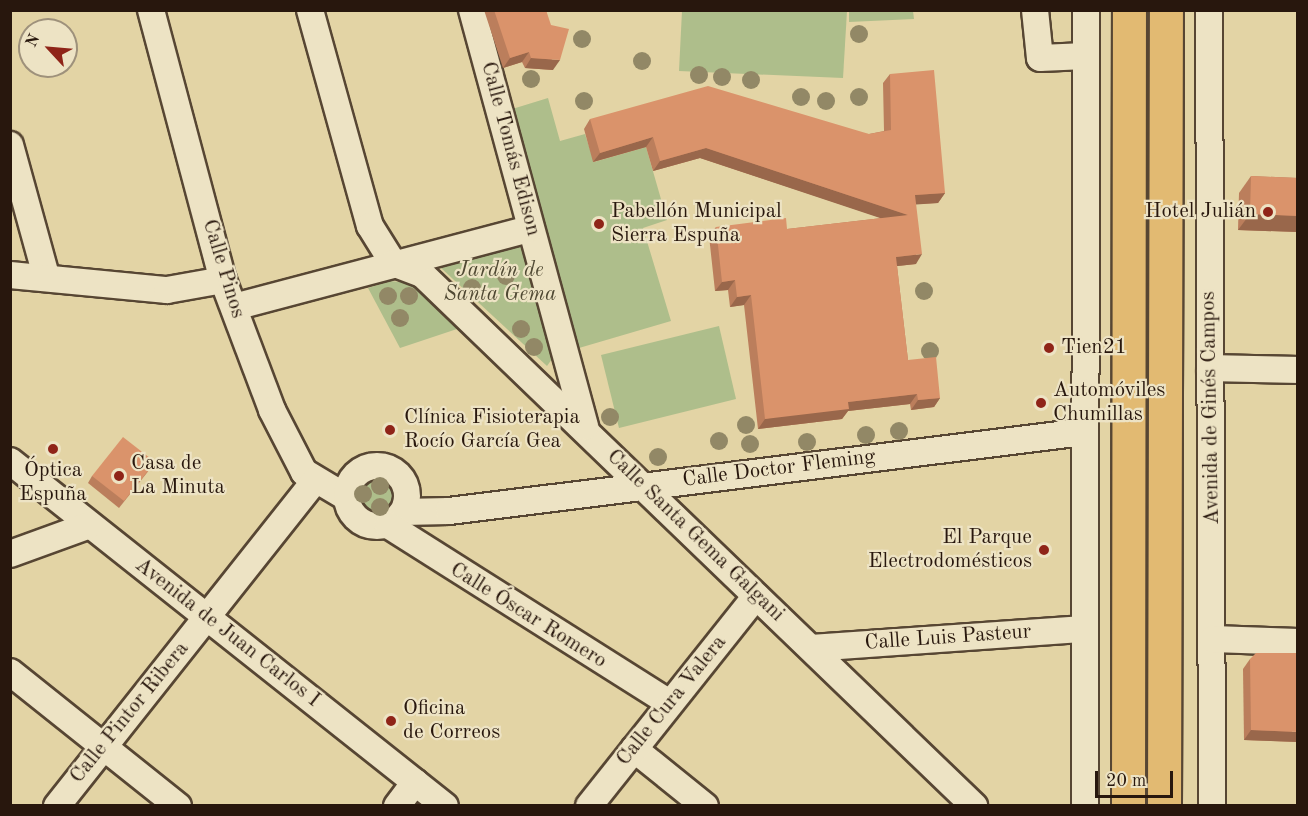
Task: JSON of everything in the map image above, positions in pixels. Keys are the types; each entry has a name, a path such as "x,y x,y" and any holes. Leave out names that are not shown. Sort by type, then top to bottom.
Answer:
{"main road":[{"path":"1128,806 1129,10"},
{"path":"1164,806 1166,10"}],"street":[{"name":"Calle Pinos","path":"151,10 223,280 282,433 304,472 346,496"},
{"path":"310,10 370,226 393,263"},
{"name":"Calle Tomás Edison","path":"472,10 585,427"},
{"path":"1035,10 1040,58 1086,56"},
{"path":"1085,806 1083,432 1086,10"},
{"name":"Avenida de Ginés Campos","path":"1209,10 1212,806"},
{"path":"10,145 46,276"},
{"path":"234,307 530,228"},
{"name":"Calle Santa Gema Galgani","path":"393,263 422,274 585,427 640,486 974,806"},
{"path":"10,275 46,276 167,290 223,280"},
{"path":"1210,368 1298,370"},
{"name":"Calle Doctor Fleming","path":"395,518 1083,432"},
{"name":"Avenida de Juan Carlos I","path":"10,461 445,806"},
{"path":"379,466 404,483 395,518 359,522 346,496 352,478 379,466"},
{"name":"Calle Pintor Ribera","path":"57,806 315,480"},
{"name":"Calle Óscar Romero","path":"395,518 670,704"},
{"path":"10,554 90,525"},
{"name":"Calle Cura Valera","path":"589,806 756,596"},
{"name":"Calle Luis Pasteur","path":"811,648 1084,628"},
{"path":"1213,639 1298,642"},
{"path":"10,672 178,806"},
{"path":"634,749 705,806"},
{"path":"397,806 415,782"}],"green space":[{"path":"682,11 847,11 843,78 679,71"},
{"path":"849,11 913,11 914,19 849,22"},
{"name":"Pabellón Municipal Sierra Espuña","path":"548,98 560,141 585,134 594,162 646,147 667,220 643,228 671,321 579,348 509,110"},
{"name":"Jardín de Santa Gema","path":"521,246 552,359 547,366 441,268"},
{"name":"Jardín de Santa Gema","path":"390,281 410,283 457,329 400,348 368,288"},
{"path":"719,326 736,399 619,428 601,355"},
{"path":"376,470 386,472 394,478 400,486 402,496 400,506 394,514 386,520 376,522 366,520 358,514 352,506 350,496 352,486 358,478 366,472"}],"building":[{"path":"494,10 546,10 551,25 569,29 560,60 531,58 529,52 510,58"},
{"path":"934,70 945,193 915,195 922,254 896,257 908,360 936,357 940,398 918,400 917,394 848,402 849,409 765,419 751,295 737,297 735,280 722,282 716,227 786,218 787,229 908,215 706,148 660,161 653,137 600,153 590,119 708,86 869,134 891,130 890,74"},
{"path":"1251,176 1298,178 1298,216 1250,214"},
{"name":"Casa de La Minuta","path":"123,437 155,462 124,501 92,476"},
{"path":"1256,653 1298,653 1298,732 1251,730 1250,659"}],"place":[{"name":"Hotel Julián","path":"1268,212"},
{"name":"Pabellón Municipal Sierra Espuña","path":"599,224"},
{"name":"Tien21","path":"1049,348"},
{"name":"Automóviles Chumillas","path":"1041,403"},
{"name":"Clínica Fisioterapia Rocío García Gea","path":"390,430"},
{"name":"Óptica Espuña","path":"53,449"},
{"name":"Casa de La Minuta","path":"119,476"},
{"name":"El Parque Electrodomésticos","path":"1044,550"},
{"name":"Oficina de Correos","path":"391,721"}]}
